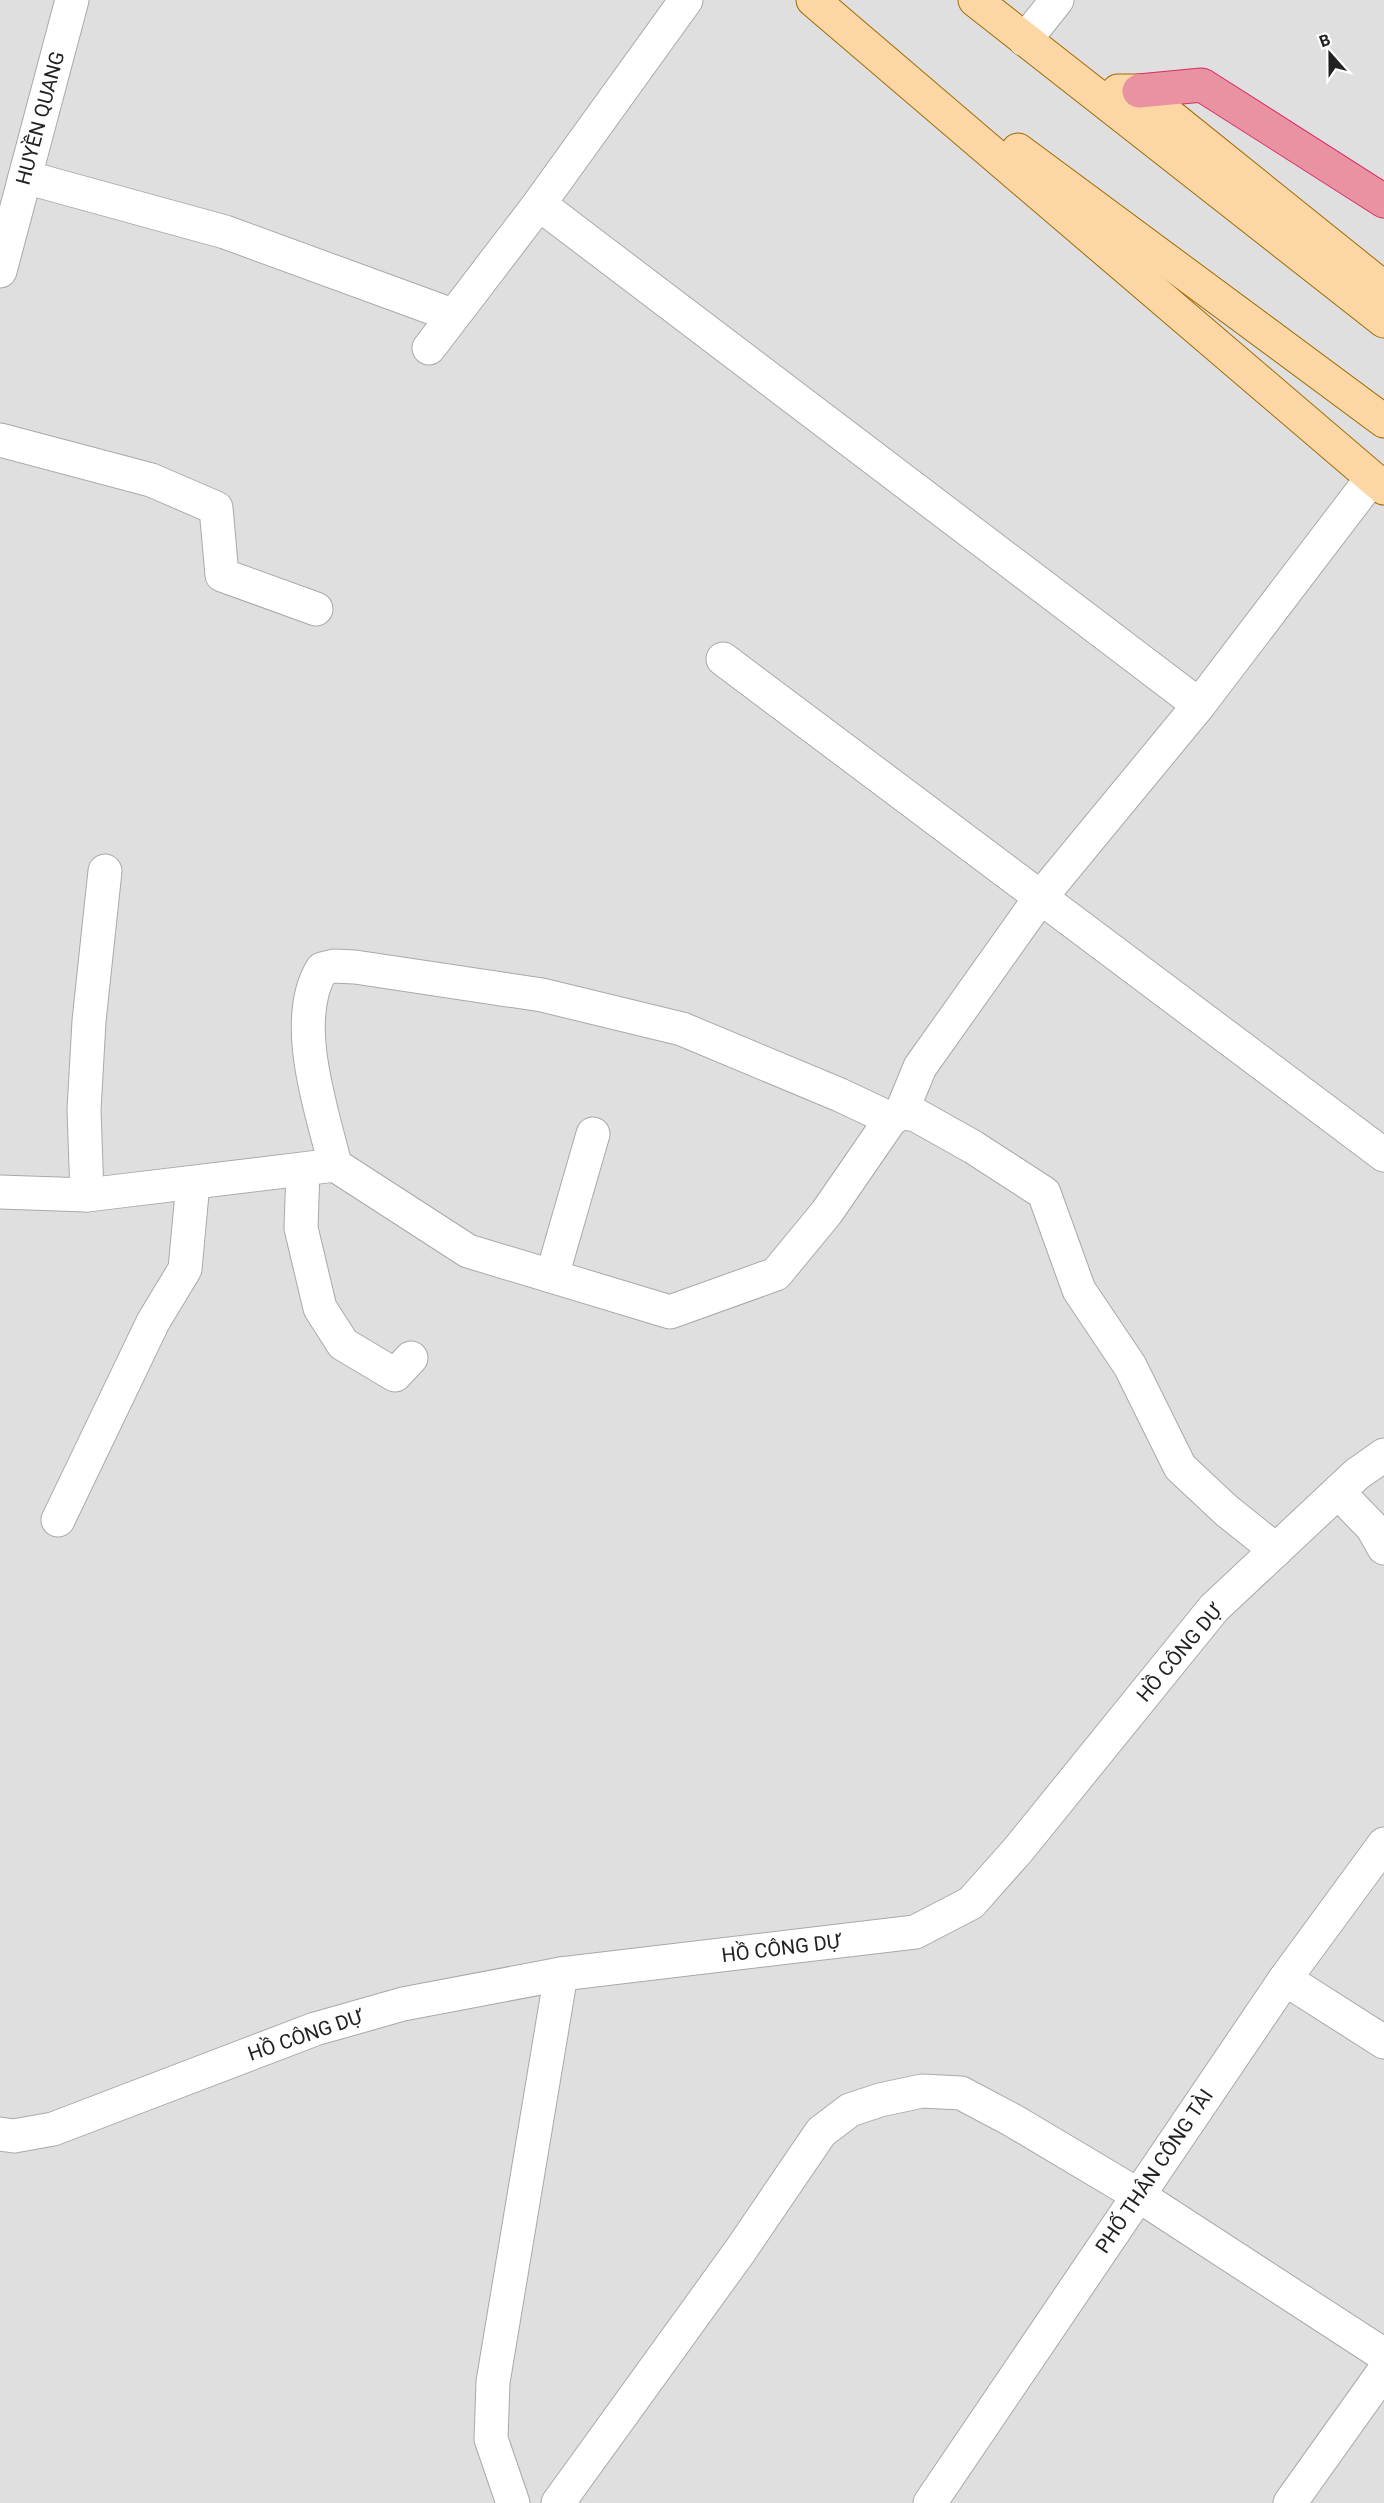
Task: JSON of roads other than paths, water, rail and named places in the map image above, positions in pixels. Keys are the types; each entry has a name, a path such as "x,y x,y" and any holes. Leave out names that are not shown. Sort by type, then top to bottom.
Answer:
{"highway":[{"path":"1139,92 1202,85 1384,201"}],"main road":[{"path":"813,0 1378,483"},
{"path":"817,0 1384,421"},
{"path":"975,0 1384,321"},
{"path":"1089,90 1139,92 1384,288"}],"street":[{"name":"HUYỀN QUANG","path":"1,260 72,0"},
{"path":"429,348 452,315 540,204 686,0"},
{"path":"1025,40 1058,0"},
{"path":"25,177 225,232 452,315"},
{"path":"540,204 1199,705"},
{"path":"0,440 151,480 216,508 222,575 316,609"},
{"path":"0,1192 87,1195 335,1165 468,1251 670,1312 776,1274 826,1212 896,1116 920,1067 1040,898 1378,483"},
{"path":"723,659 1384,1155"},
{"path":"87,1195 84,1110 89,1021 105,871"},
{"path":"335,1165 313,1065 307,1018 315,981 322,969 334,966 355,967 542,995 682,1029 896,1116 916,1115 973,1147 1044,1193 1078,1290 1130,1366 1180,1467 1227,1511 1276,1550"},
{"path":"552,1276 592,1134"},
{"path":"303,1170 302,1227 320,1308 344,1344 395,1375 411,1358"},
{"path":"58,1520 153,1322 185,1269 193,1183"},
{"name":"HỒ CÔNG DỰ","path":"0,2134 14,2136 53,2129 326,2025 403,2004 561,1974 915,1932 970,1903 1018,1850 1214,1608 1357,1474 1384,1455"},
{"path":"1338,1492 1372,1527 1384,1548"},
{"name":"PHỐ THÂN CÔNG TÀI","path":"930,2503 1285,1979 1384,1844"},
{"path":"513,2503 491,2439 493,2382 561,1974"},
{"path":"1285,1979 1384,2042"},
{"path":"558,2503 740,2251 821,2132 850,2110 880,2100 922,2091 961,2093 1050,2141 1138,2195 1384,2355"},
{"path":"1290,2503 1384,2371"}]}
